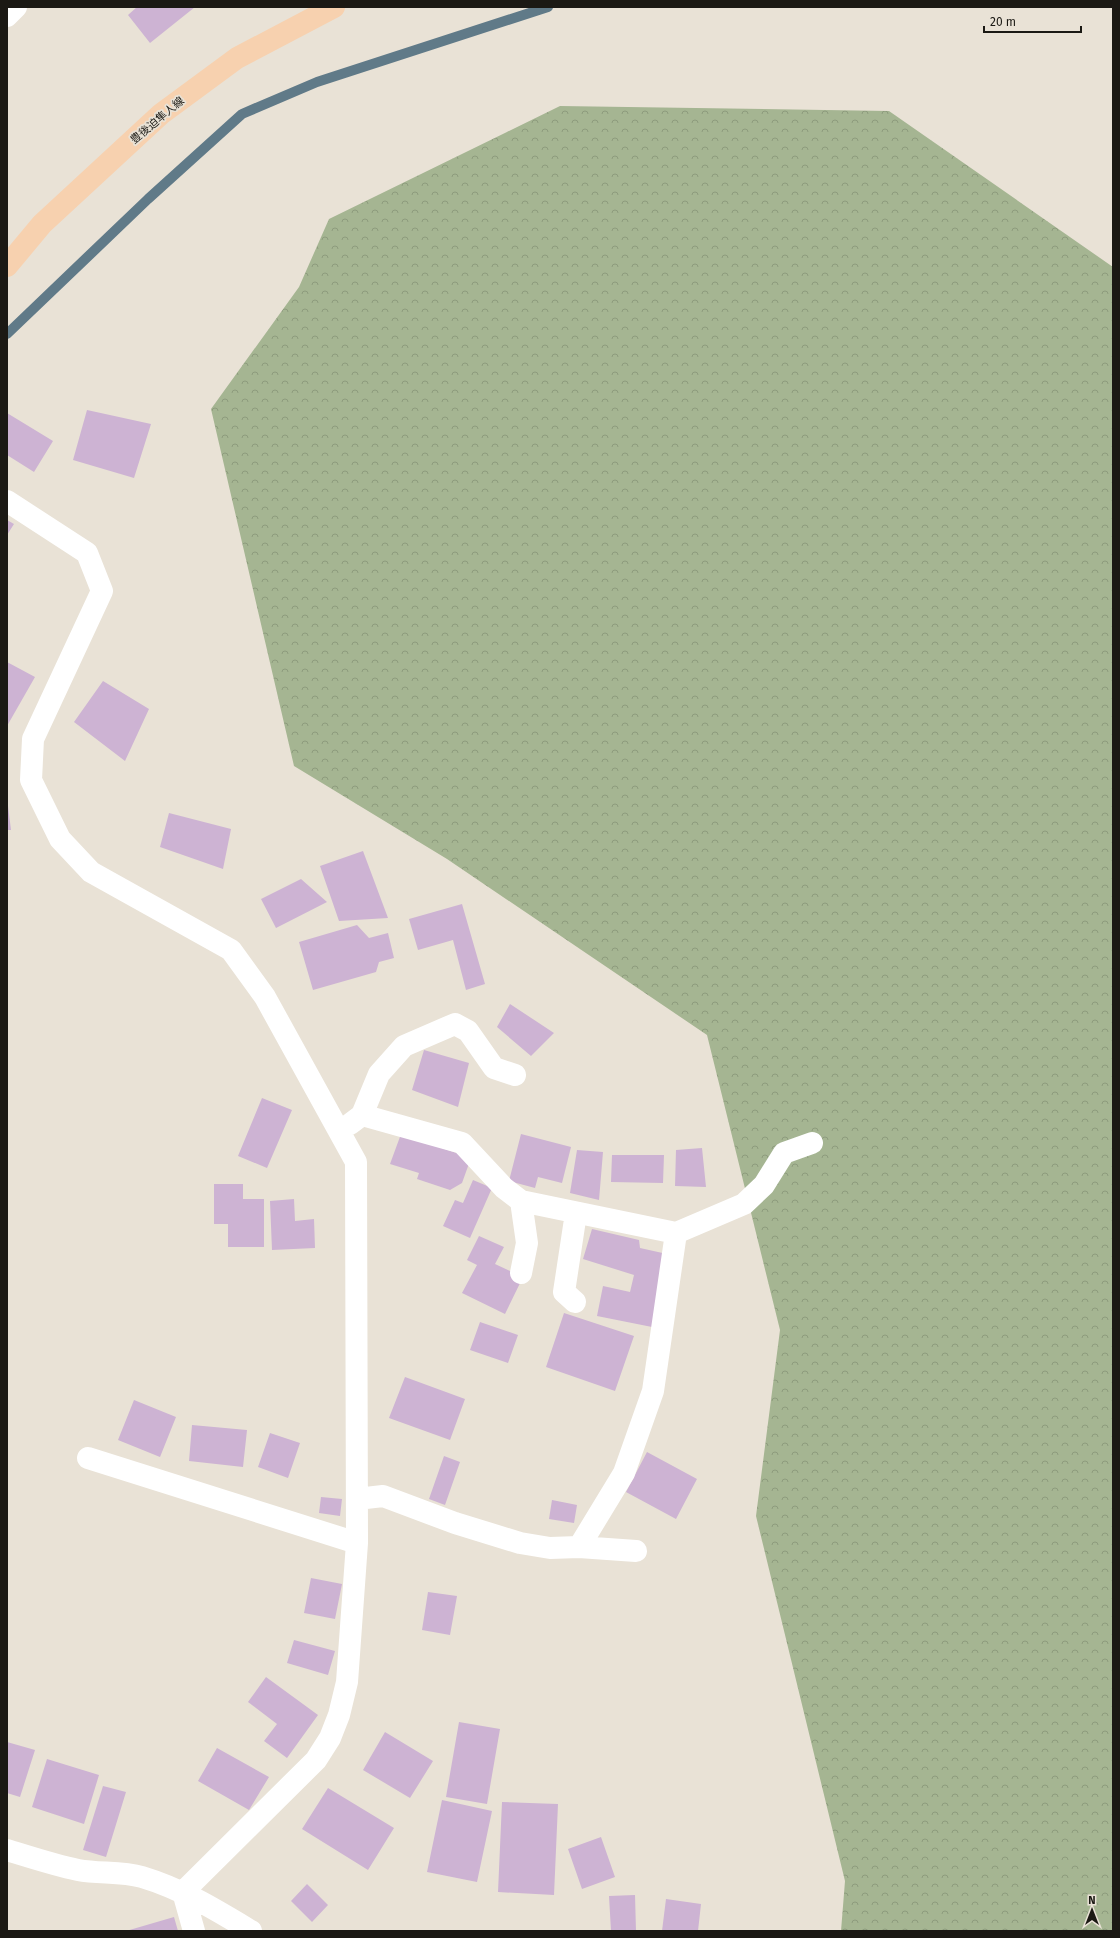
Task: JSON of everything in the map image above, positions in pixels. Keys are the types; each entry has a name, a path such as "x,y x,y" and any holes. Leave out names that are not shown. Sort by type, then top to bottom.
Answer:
{"main road":[{"name":"豊後迫隼人線","path":"7,266 42,224 161,114 237,58 334,7"}],"street":[{"path":"7,16 16,7"},
{"path":"7,501 87,553 102,591 33,739 31,780 60,839 91,872 231,950 265,997 356,1162 358,1543 346,1682 339,1715 330,1738 316,1760 184,1892"},
{"path":"339,1131 362,1116 379,1074 404,1046 456,1024 468,1031 494,1068 515,1075"},
{"path":"362,1116 462,1143 504,1188 521,1201 676,1233 744,1204 764,1185 784,1153 812,1143"},
{"path":"520,1273 527,1242 521,1201"},
{"path":"575,1302 564,1292 576,1212"},
{"path":"579,1546 624,1473 653,1391 676,1233"},
{"path":"88,1458 358,1543"},
{"path":"357,1499 383,1496 455,1523 520,1543 550,1548 579,1546 636,1551"},
{"path":"7,1850 79,1870 118,1872 140,1876 184,1892 251,1931"},
{"path":"184,1892 194,1931"}],"green space":[{"path":"560,106 889,111 1113,267 1113,1931 841,1931 845,1881 756,1516 780,1330 707,1035 447,859 294,766 211,409 299,287 329,219"}],"building":[{"path":"137,7 195,7 150,43 128,15"},
{"path":"87,410 151,424 134,478 73,460"},
{"path":"7,413 53,441 34,472 7,455"},
{"path":"7,520 14,524 7,535"},
{"path":"7,662 35,677 7,726"},
{"path":"103,681 149,709 125,761 74,722"},
{"path":"7,798 11,830 7,830"},
{"path":"169,813 231,829 223,869 160,847"},
{"path":"363,851 388,918 339,921 320,866"},
{"path":"301,879 327,902 276,928 261,899"},
{"path":"462,904 485,984 466,990 453,940 418,950 409,919"},
{"path":"357,925 369,938 388,933 394,958 379,962 376,972 313,990 299,942"},
{"path":"510,1004 554,1033 531,1056 497,1027"},
{"path":"424,1050 469,1063 458,1107 412,1090"},
{"path":"262,1098 292,1110 267,1168 238,1156"},
{"path":"401,1134 471,1158 462,1183 450,1190 417,1179 419,1173 390,1164"},
{"path":"521,1134 571,1147 562,1183 538,1177 535,1188 509,1181"},
{"path":"702,1148 706,1187 675,1186 676,1150"},
{"path":"577,1150 603,1152 599,1200 570,1193"},
{"path":"612,1155 664,1155 663,1183 611,1182"},
{"path":"473,1180 492,1188 470,1238 443,1226 455,1200 463,1203"},
{"path":"214,1184 243,1184 243,1199 264,1199 264,1247 228,1247 228,1224 214,1224"},
{"path":"294,1199 295,1221 314,1219 315,1248 272,1250 270,1201"},
{"path":"592,1229 639,1240 640,1248 667,1254 652,1327 597,1316 603,1286 630,1292 634,1275 583,1259"},
{"path":"479,1236 504,1247 495,1264 523,1277 505,1314 462,1293 477,1265 467,1260"},
{"path":"564,1313 634,1336 615,1391 546,1367"},
{"path":"480,1322 518,1335 508,1363 470,1350"},
{"path":"405,1377 465,1399 450,1440 389,1418"},
{"path":"134,1400 176,1417 160,1457 118,1440"},
{"path":"192,1425 247,1430 243,1467 189,1461"},
{"path":"270,1433 300,1443 288,1478 258,1467"},
{"path":"647,1452 697,1479 676,1519 626,1492"},
{"path":"444,1456 460,1462 445,1505 429,1499"},
{"path":"321,1497 342,1499 340,1516 319,1513"},
{"path":"552,1500 577,1505 574,1523 549,1519"},
{"path":"311,1578 342,1584 335,1619 304,1613"},
{"path":"428,1592 457,1596 450,1635 422,1630"},
{"path":"294,1640 335,1651 328,1675 287,1663"},
{"path":"266,1677 318,1715 287,1758 264,1741 277,1724 248,1702"},
{"path":"459,1722 500,1729 487,1804 446,1797"},
{"path":"385,1732 433,1761 410,1798 363,1770"},
{"path":"7,1742 35,1750 20,1797 7,1793"},
{"path":"217,1748 269,1777 249,1810 198,1781"},
{"path":"47,1759 99,1775 84,1824 32,1807"},
{"path":"103,1786 126,1792 106,1857 83,1850"},
{"path":"328,1788 394,1828 368,1870 302,1829"},
{"path":"442,1800 492,1811 477,1882 427,1872"},
{"path":"502,1802 558,1804 554,1895 498,1892"},
{"path":"601,1837 615,1877 582,1889 568,1849"},
{"path":"307,1884 328,1905 312,1922 291,1901"},
{"path":"635,1895 636,1931 611,1931 609,1896"},
{"path":"666,1899 701,1904 698,1931 662,1931"},
{"path":"174,1917 178,1931 126,1931"}],"waterway":[{"path":"7,334 148,199 242,114 317,82 548,7"}]}
